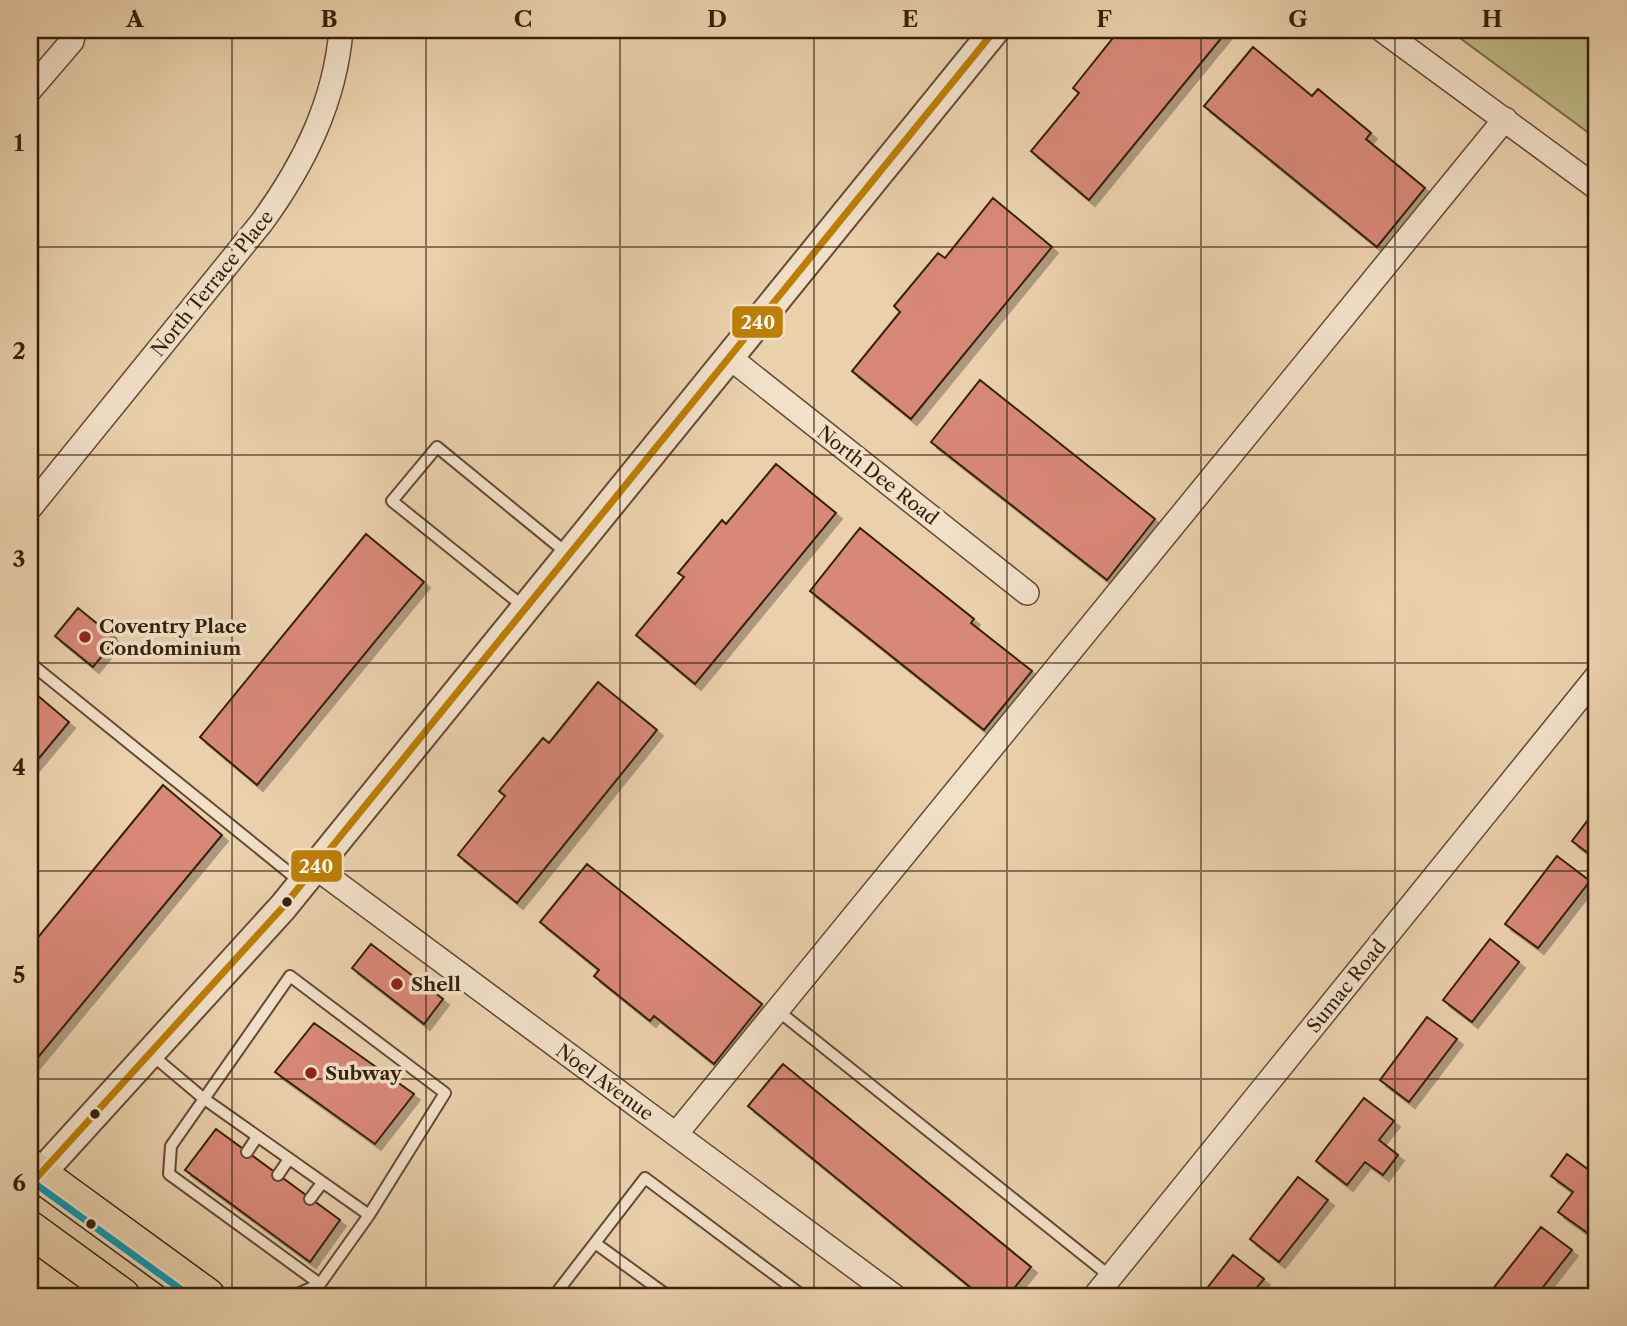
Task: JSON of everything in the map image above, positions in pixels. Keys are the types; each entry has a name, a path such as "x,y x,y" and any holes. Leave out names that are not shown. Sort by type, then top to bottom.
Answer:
{"main road":[{"path":"33,1175 206,1296"},
{"path":"30,1229 122,1296"}],"street":[{"path":"30,90 72,41 74,30"},
{"name":"North Terrace Place","path":"30,508 290,184 327,99 339,51 341,30"},
{"path":"33,1175 150,1053 309,875 995,30"},
{"path":"1382,30 1597,188"},
{"path":"676,1134 1505,119"},
{"name":"North Dee Road","path":"729,357 1027,593"},
{"name":"Sumac Road","path":"1095,1296 1597,676"},
{"name":"Noel Avenue","path":"309,875 676,1134 894,1296"}],"lane":[{"path":"525,608 392,501 437,447 569,555"},
{"path":"30,663 309,875"},
{"path":"316,1296 320,1284 369,1216 445,1093 290,976 202,1098 171,1146 169,1174 320,1284"},
{"path":"777,1010 1111,1277"},
{"path":"150,1053 202,1098 369,1216"},
{"path":"247,1152 257,1137"},
{"path":"278,1175 289,1159"},
{"path":"554,1296 645,1178 803,1296"},
{"path":"310,1199 322,1183"},
{"path":"210,1204 217,1193"},
{"path":"240,1226 248,1216"},
{"path":"273,1251 281,1240"},
{"path":"595,1243 668,1296"},
{"path":"293,1296 320,1284"}],"shaded area":[{"path":"1449,30 1597,30 1597,139"}],"building":[{"path":"1129,30 1228,30 1089,200 1031,151 1079,93 1073,88 1117,33 1123,38"},
{"path":"1253,47 1312,96 1318,89 1371,133 1366,139 1425,188 1377,247 1204,106"},
{"path":"993,198 1052,247 911,419 852,371 900,312 894,306 938,253 945,258"},
{"path":"980,380 1155,519 1107,580 931,442"},
{"path":"776,464 836,513 695,684 636,635 684,577 678,573 722,520 726,524"},
{"path":"860,528 974,619 971,623 1032,671 984,730 810,591"},
{"path":"366,534 424,582 257,785 200,737"},
{"name":"Coventry Place Condominium","path":"78,608 116,639 93,667 55,636"},
{"path":"598,682 657,730 517,903 458,855 505,796 499,791 543,738 549,743"},
{"path":"30,689 69,722 30,769"},
{"path":"163,785 222,835 30,1067 30,947"},
{"path":"1597,808 1597,860 1572,841"},
{"path":"1557,856 1590,881 1538,948 1505,924"},
{"path":"587,864 762,1004 714,1064 654,1016 650,1021 594,976 599,970 540,922"},
{"path":"1490,939 1519,962 1472,1022 1443,1000"},
{"name":"Shell","path":"371,944 443,999 424,1024 352,968"},
{"path":"1427,1017 1457,1039 1409,1102 1380,1080"},
{"path":"314,1023 414,1094 375,1144 275,1072"},
{"path":"783,1064 1031,1267 1008,1296 981,1296 748,1106"},
{"path":"1364,1098 1394,1121 1379,1140 1398,1155 1383,1175 1365,1162 1347,1185 1316,1161"},
{"path":"216,1129 340,1220 310,1262 185,1170"},
{"path":"1567,1154 1589,1170 1597,1159 1597,1223 1589,1234 1558,1212 1573,1192 1551,1176"},
{"path":"1298,1177 1328,1200 1279,1262 1250,1239"},
{"path":"1541,1227 1572,1250 1536,1296 1500,1296 1492,1290"},
{"path":"1233,1255 1264,1279 1250,1296 1201,1296"},
{"path":"613,1289 622,1296 608,1296"}],"transit line":[{"name":"240","path":"30,1185 283,907 995,30"},
{"path":"30,1180 190,1296"}],"place":[{"name":"Coventry Place Condominium","path":"85,637"},
{"name":"Shell","path":"397,984"},
{"name":"Subway","path":"311,1073"}]}
